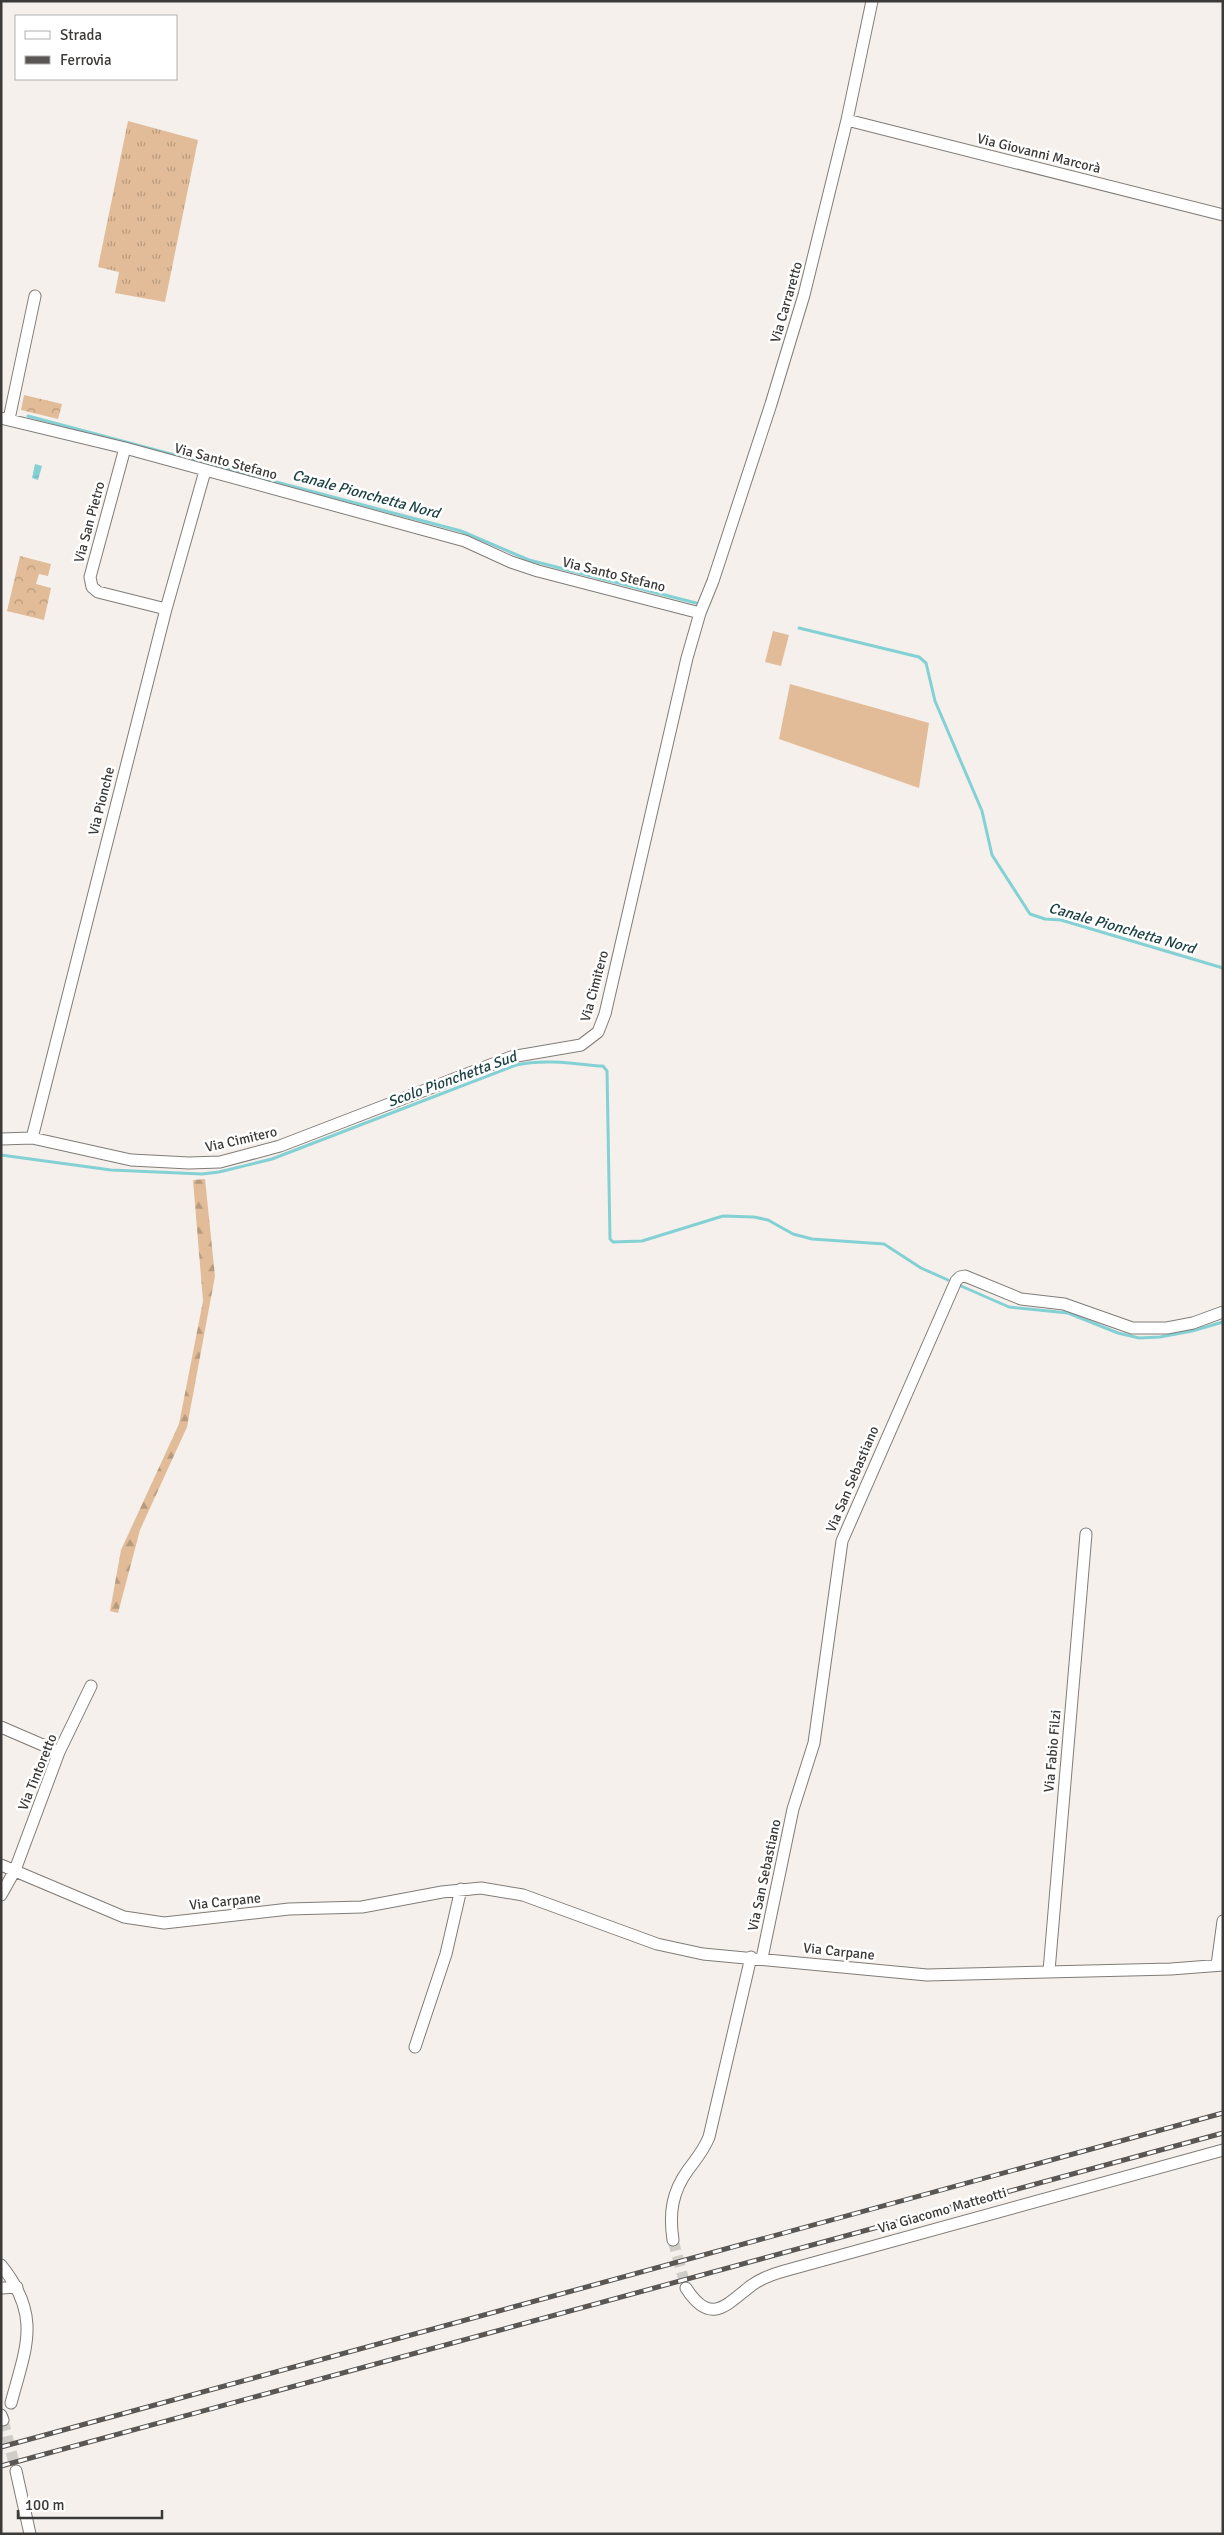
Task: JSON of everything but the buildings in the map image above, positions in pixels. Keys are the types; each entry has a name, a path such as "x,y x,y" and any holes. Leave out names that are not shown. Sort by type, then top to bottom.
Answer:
{"street":[{"name":"Via Carraretto","path":"701,608 753,460 804,295 847,120 872,1"},
{"name":"Via Giovanni Marcorà","path":"847,120 1223,215"},
{"path":"5,418 35,296"},
{"name":"Via Santo Stefano","path":"5,418 125,448 457,539 511,562 538,571 701,608"},
{"name":"Via San Pietro","path":"125,448 90,582 98,592 166,609"},
{"name":"Via Pionche","path":"32,1138 32,1130 166,609 204,471"},
{"name":"Via Cimitero","path":"1,1139 32,1138 131,1160 189,1163 220,1162 280,1146 504,1059 532,1052 572,1047 593,1037 602,1024 605,1014 678,693 701,608"},
{"name":"Via San Sebastiano","path":"756,1957 793,1810 814,1743 842,1541 956,1281 960,1277 965,1276 1021,1299 1064,1304 1132,1328 1167,1328 1208,1318 1223,1312"},
{"name":"Via Fabio Filzi","path":"1049,1971 1086,1534"},
{"name":"Via Tintoretto","path":"1,1894 15,1870 59,1752 92,1686"},
{"path":"1,1727 59,1752"},
{"name":"Via Carpane","path":"1,1865 124,1917 164,1923 290,1909 362,1907 481,1888 523,1895 657,1944 703,1954 756,1957 927,1975 1171,1969 1220,1965"},
{"path":"415,2046 446,1954 462,1890"},
{"path":"1220,1965 1223,1921"},
{"path":"673,2240 670,2219 672,2201 681,2182 701,2154 709,2137 756,1957"},
{"name":"Via Giacomo Matteotti","path":"686,2288 692,2298 708,2308 725,2307 761,2279 784,2271 1223,2150"},
{"path":"4,2272 17,2287 26,2311 28,2326 25,2351 11,2404"},
{"path":"1,2288 17,2287"},
{"path":"16,2471 30,2534"}],"green space":[{"path":"128,121 198,140 165,302 115,293 119,272 98,267"},
{"path":"24,395 62,404 58,419 21,410"},
{"path":"20,556 51,564 48,576 39,574 36,584 51,588 44,620 7,611"},
{"path":"773,631 789,635 781,666 765,662"},
{"path":"790,684 929,723 919,788 779,739"},
{"path":"205,1179 215,1276 187,1427 140,1530 118,1613 110,1611 121,1550 179,1424 203,1301 193,1180"}],"water":[{"path":"35,464 42,466 38,480 32,478"}],"waterway":[{"name":"Canale Pionchetta Nord","path":"28,416 461,531 529,560 696,603"},
{"name":"Canale Pionchetta Nord","path":"799,628 919,657 926,663 935,701 982,811 992,855 1030,914 1045,919 1061,920 1223,968"},
{"name":"Scolo Pionchetta Sud","path":"1,1155 111,1170 202,1174 219,1172 272,1159 516,1065 547,1062 603,1066 607,1071 610,1239 613,1242 642,1241 723,1216 754,1217 768,1220 793,1234 812,1239 884,1244 921,1268 948,1280"},
{"name":"Scolo Pionchetta Sud","path":"961,1286 1009,1307 1068,1313 1118,1333 1139,1338 1160,1337 1192,1331 1223,1322"}],"tunnel":[{"path":"673,2240 686,2288"},
{"path":"3,2420 16,2471"}],"railway":[{"path":"1,2447 1223,2113"},
{"path":"1,2466 1223,2133"}]}
